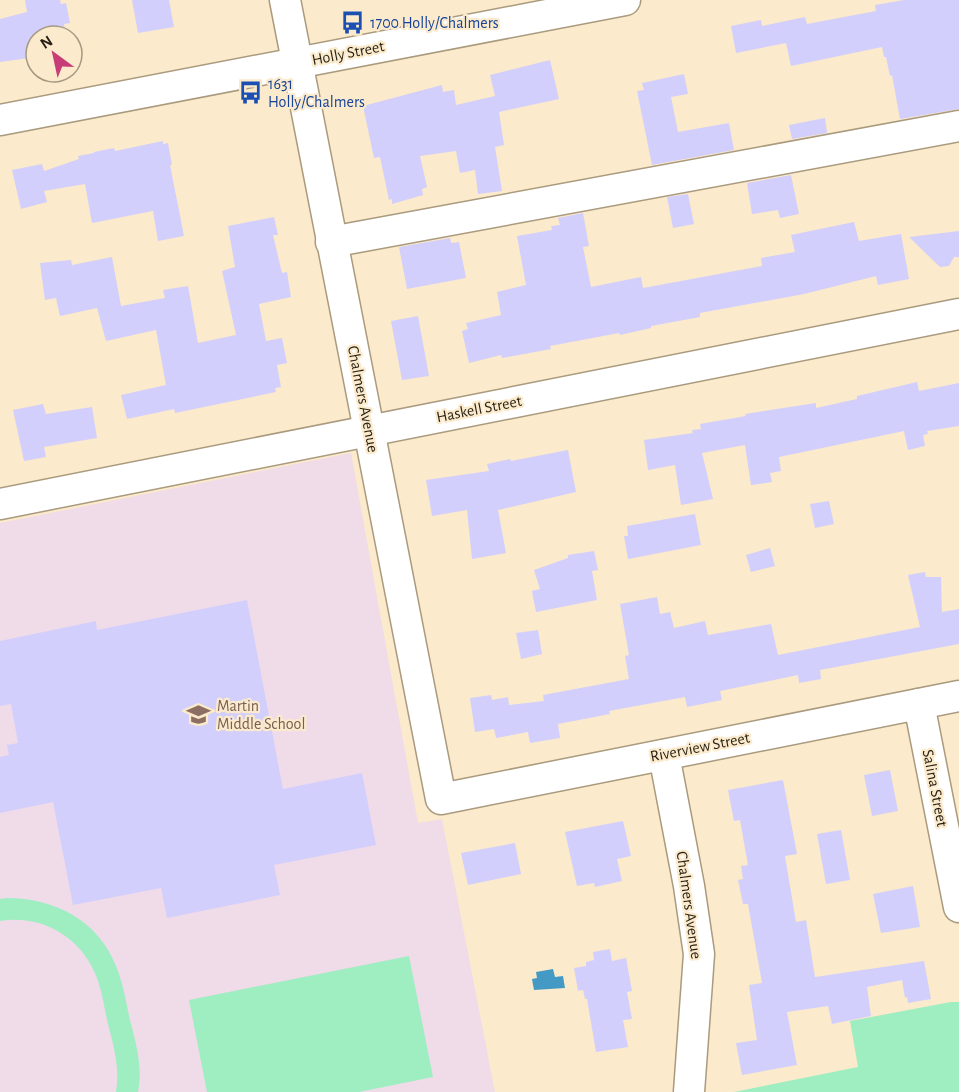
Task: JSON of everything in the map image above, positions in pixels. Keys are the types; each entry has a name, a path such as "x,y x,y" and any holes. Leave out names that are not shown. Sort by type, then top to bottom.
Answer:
{"street":[{"name":"Chalmers Avenue","path":"285,0 441,798"},
{"name":"Holly Street","path":"0,120 625,0"},
{"path":"332,242 959,126"},
{"name":"Haskell Street","path":"0,504 959,314"},
{"name":"Riverview Street","path":"441,798 959,696"},
{"name":"Salina Street","path":"919,704 959,907"},
{"name":"Chalmers Avenue","path":"663,755 689,886 699,954 689,1092"}],"shaded area":[{"name":"Martin Middle School","path":"351,453 418,823 442,819 495,1092 0,1092 0,523"}],"green space":[{"path":"0,899 41,902 57,907 86,924 108,950 121,979 136,1046 140,1073 138,1092 116,1092 117,1066 114,1050 99,984 87,958 68,938 43,924 15,920 0,921"},
{"path":"409,956 433,1077 359,1092 207,1092 189,1000"},
{"path":"959,1002 959,1092 734,1092 858,1067 850,1021"}],"water":[{"path":"553,969 555,977 563,976 565,988 534,990 532,979 537,978 536,972"}],"building":[{"path":"25,0 60,0 61,4 66,3 70,23 24,24 24,59 0,62 0,19 27,12"},
{"path":"132,0 169,0 174,27 138,33"},
{"path":"904,0 959,0 959,109 900,119 892,75 890,76 882,47 791,66 786,43 736,53 731,26 761,20 762,26 805,17 807,24 876,11 875,5"},
{"path":"550,60 559,99 499,112 504,145 495,147 502,191 478,194 475,170 460,173 456,151 420,156 427,187 422,189 423,195 392,204 392,199 389,200 380,157 374,158 363,106 442,85 443,92 454,90 456,105 495,96 490,75"},
{"path":"684,74 688,94 671,97 678,132 729,123 734,150 652,165 637,91 644,90 642,83"},
{"path":"825,118 827,133 792,139 789,125"},
{"path":"163,141 163,144 168,143 184,236 158,241 153,211 92,223 85,184 44,191 47,202 21,209 12,170 42,164 44,171 79,159 78,156"},
{"path":"791,175 799,214 780,218 778,210 752,214 747,183"},
{"path":"688,194 694,224 673,228 667,197"},
{"path":"583,213 589,246 583,247 591,287 641,277 643,288 762,266 761,258 795,252 791,235 854,222 859,241 901,234 909,279 878,285 876,276 804,294 700,313 700,317 651,326 651,328 620,335 619,333 550,346 551,349 502,358 501,355 469,363 462,331 468,329 466,323 501,315 497,292 526,285 517,236 552,230 551,226 560,225 558,218"},
{"path":"274,217 278,235 273,235 282,273 287,272 291,297 259,304 266,341 282,338 287,363 277,365 281,387 275,388 276,392 175,413 174,409 127,419 121,395 166,385 156,330 106,341 97,308 60,316 56,298 45,300 40,263 71,260 72,265 112,257 121,306 165,298 163,290 188,286 198,343 236,335 222,271 235,267 228,226"},
{"path":"959,231 959,257 954,257 949,266 940,267 909,237"},
{"path":"450,238 451,243 459,242 466,278 407,289 399,247"},
{"path":"418,316 429,376 402,380 391,321"},
{"path":"917,382 919,391 959,383 959,426 927,431 928,434 923,435 925,446 908,450 904,431 779,457 781,471 770,473 772,482 751,485 745,445 702,453 713,499 681,505 675,465 648,470 644,440 693,433 692,430 701,429 700,424 746,416 745,414 816,403 816,408"},
{"path":"43,404 46,414 92,407 97,438 44,447 46,457 24,461 13,410"},
{"path":"568,450 576,492 498,510 506,553 472,559 467,510 432,516 426,480 489,471 487,464"},
{"path":"829,501 834,524 815,528 810,504"},
{"path":"695,514 701,545 628,559 624,536 628,536 627,526"},
{"path":"770,548 775,566 751,572 746,555"},
{"path":"594,551 598,570 592,571 597,600 536,612 532,591 540,589 534,570 568,558 568,555"},
{"path":"925,572 926,577 941,577 942,612 959,609 959,644 820,670 821,679 799,683 798,675 720,691 722,700 687,707 685,697 609,711 610,714 558,724 560,738 530,743 528,732 496,738 494,729 475,732 470,698 491,695 492,700 508,697 509,705 544,701 543,695 629,679 625,656 629,655 620,604 657,597 660,614 670,612 674,628 705,621 708,635 771,624 778,655 920,627 908,575"},
{"path":"247,600 283,789 362,773 376,845 274,865 280,895 167,918 161,888 73,905 53,802 0,813 0,757 9,755 7,745 18,743 11,704 0,706 0,641 96,621 97,630"},
{"path":"538,630 542,654 521,659 516,633"},
{"path":"890,770 898,811 872,816 864,775"},
{"path":"783,780 797,854 785,856 796,922 806,920 815,977 924,961 931,999 908,1003 902,980 867,987 871,1016 832,1024 828,1006 787,1012 797,1065 742,1075 736,1043 757,1040 749,985 762,983 748,904 743,904 738,880 743,879 741,866 748,865 740,820 734,821 728,790"},
{"path":"623,821 631,856 617,859 622,881 595,887 594,883 577,886 565,832"},
{"path":"841,830 850,880 826,884 817,834"},
{"path":"515,843 521,874 468,885 461,853"},
{"path":"913,886 920,927 881,933 873,894"},
{"path":"610,949 612,961 626,958 632,991 627,992 632,1019 623,1020 628,1047 596,1052 587,999 585,999 583,990 578,991 574,968 586,966 586,962 594,960 593,952"}],"place":[{"name":"1700 Holly/Chalmers","path":"352,23"},
{"name":"1631 Holly/Chalmers","path":"250,93"},
{"name":"Martin Middle School","path":"199,715"}]}
